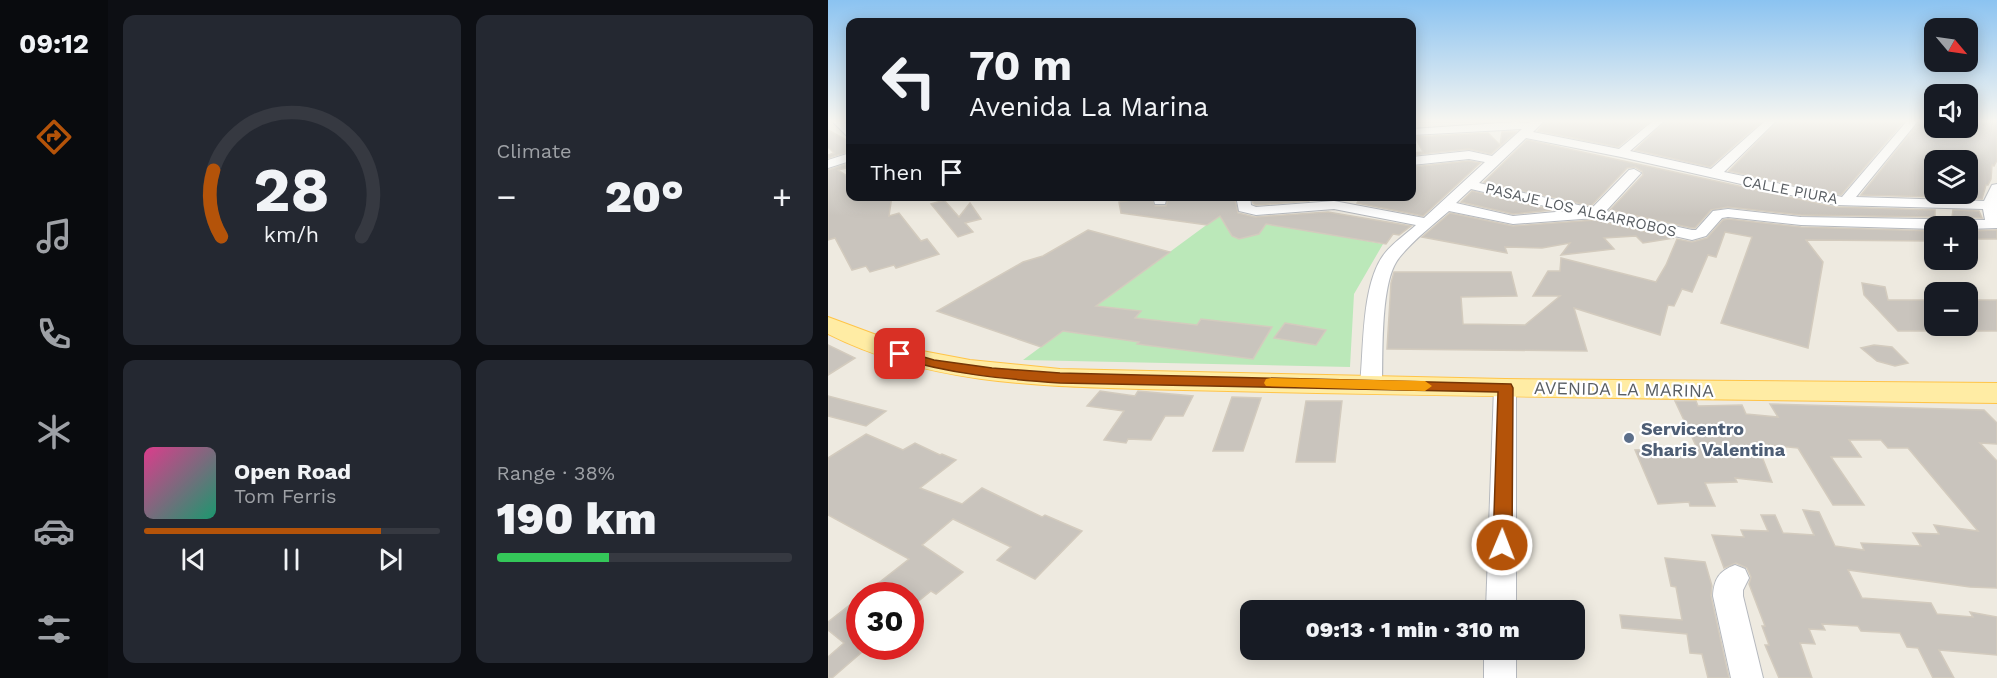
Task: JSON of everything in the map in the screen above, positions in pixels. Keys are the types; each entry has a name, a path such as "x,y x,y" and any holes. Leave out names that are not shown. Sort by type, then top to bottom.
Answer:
{"main road":[{"name":"AVENIDA LA MARINA","path":"828,324 883,349 933,364 992,373 1060,378 1505,388 1997,393"}],"street":[{"path":"1371,385 1377,300 1381,276 1391,256 1505,153"},
{"name":"CALLE PIURA","path":"1621,153 1841,201 1989,206"},
{"path":"1713,174 1736,153"},
{"path":"1890,153 1841,201 1851,224 1993,224 1989,206 1997,188"},
{"path":"1416,161 1469,155 1496,161"},
{"path":"828,164 846,158"},
{"path":"1448,206 1513,220 1596,213 1634,173"},
{"name":"PASAJE LOS ALGARROBOS","path":"1470,185 1692,235 1701,233 1718,214 1731,212 1783,220 1851,224"},
{"path":"1334,205 1340,201"},
{"path":"1244,202 1256,211 1312,202 1429,223"},
{"path":"1501,600 1505,388"},
{"path":"1735,578 1728,585 1728,596 1747,678"},
{"path":"1500,660 1500,678"}],"green space":[{"path":"1220,215 1383,244 1354,294 1350,367 1023,360"}],"building":[{"path":"845,153 828,158 828,155"},
{"path":"1514,153 1585,153 1835,207 1935,210 1935,216 1801,215 1728,207 1711,210 1695,228 1692,228 1610,210 1643,175 1642,171 1635,167 1627,168 1591,206 1484,182"},
{"path":"1647,153 1726,153 1710,167"},
{"path":"1747,153 1877,153 1841,195 1729,171"},
{"path":"1895,153 1924,153 1924,197 1861,195"},
{"path":"1978,153 1997,153 1997,160 1994,166 1992,165 1991,179 1986,185 1982,199 1978,199"},
{"path":"1469,161 1480,163 1423,216 1357,203 1358,201 1416,201 1416,167"},
{"path":"846,164 846,168 838,170 846,175 846,201 891,201 889,216 899,213 921,241 927,239 939,254 896,268 894,265 870,272 866,266 852,270 835,238 828,240 828,170"},
{"path":"1472,191 1552,210 1513,214 1461,202"},
{"path":"945,201 959,217 970,203 981,219 965,223 973,232 958,237 931,204"},
{"path":"1153,201 1155,206 1166,206 1168,201 1235,201 1238,213 1255,217 1328,212 1411,226 1399,235 1393,234 1386,244 1266,224 1259,234 1239,239 1232,236 1220,216 1207,225 1121,213 1119,202"},
{"path":"1253,201 1309,201 1256,205"},
{"path":"1953,210 1979,211 1982,218 1978,216 1952,216"},
{"path":"1450,213 1513,226 1595,220 1674,238 1643,243 1636,236 1604,238 1614,249 1561,255 1570,243 1542,248 1505,247 1507,253 1422,237"},
{"path":"1723,220 1801,227 1924,231 1924,241 1806,240 1823,262 1808,348 1721,323 1752,237 1725,232 1716,257 1708,255 1692,292 1682,289 1674,306 1668,305 1660,335 1574,308 1587,351 1387,349 1391,283 1394,272 1511,272 1517,296 1461,297 1463,324 1525,325 1560,296 1533,296 1548,271 1560,271 1561,258 1656,282 1677,239 1692,242 1707,238"},
{"path":"1088,230 1170,252 1096,306 1141,311 1135,318 1197,325 1201,319 1272,327 1253,359 1137,344 1139,342 1063,331 1041,347 937,311 1023,262 1043,256"},
{"path":"1997,230 1997,239 1978,239 1978,231"},
{"path":"1862,283 1885,287 1888,300 1924,300 1924,331 1898,331 1864,295"},
{"path":"1978,300 1997,300 1997,331 1978,331"},
{"path":"1285,323 1326,330 1316,345 1274,338"},
{"path":"828,345 855,358 828,375"},
{"path":"1874,345 1892,347 1908,363 1895,366 1877,361 1861,348"},
{"path":"1100,391 1135,396 1138,391 1193,396 1183,416 1165,416 1151,440 1128,439 1126,443 1104,440 1124,411 1087,406"},
{"path":"828,396 886,411 866,426 828,416"},
{"path":"1232,397 1261,398 1243,451 1213,451"},
{"path":"1306,401 1342,401 1335,462 1296,462"},
{"path":"1675,401 1696,401 1698,406 1742,405 1746,414 1778,417 1770,404 1984,410 1997,423 1997,444 1980,443 1997,461 1997,588 1970,587 1848,570 1862,598 1931,603 1937,614 1973,617 1970,612 1997,617 1997,655 1939,650 1954,678 1933,678 1918,648 1907,647 1900,633 1861,631 1858,626 1822,624 1825,630 1809,629 1815,644 1800,643 1812,678 1779,678 1765,645 1769,645 1762,626 1765,626 1749,584 1751,577 1747,568 1736,563 1724,568 1712,535 1744,537 1741,530 1768,531 1761,515 1775,515 1783,533 1814,535 1803,510 1819,512 1835,546 1864,550 1861,543 1921,546 1913,533 1939,534 1934,525 1978,531 1908,448 1888,448 1881,440 1849,440 1861,457 1831,457 1864,505 1833,505 1798,448 1757,444 1772,482 1735,478 1737,482 1705,483 1715,506 1690,506 1689,502 1658,504 1635,450 1697,448"},
{"path":"866,434 903,450 915,443 956,460 920,488 962,504 982,488 1042,517 1045,515 1082,531 1035,579 997,560 1011,547 953,519 922,545 963,572 936,594 931,591 924,597 924,582 880,582 909,559 828,515 828,458"},
{"path":"1665,558 1705,562 1712,586 1711,596 1729,678 1708,678 1702,654 1690,653 1687,634 1622,628 1620,615 1682,620 1676,587 1671,586"},
{"path":"846,608 846,660 853,660 832,678 828,678 828,657 844,643 828,630 828,622"}],"slow traffic":[{"path":"1271,383 1425,386"}],"place":[{"name":"Servicentro Sharis Valentina","path":"1629,438"}],"route":[{"path":"900,354 933,364 992,373 1060,378 1505,388 1502,545"}]}
